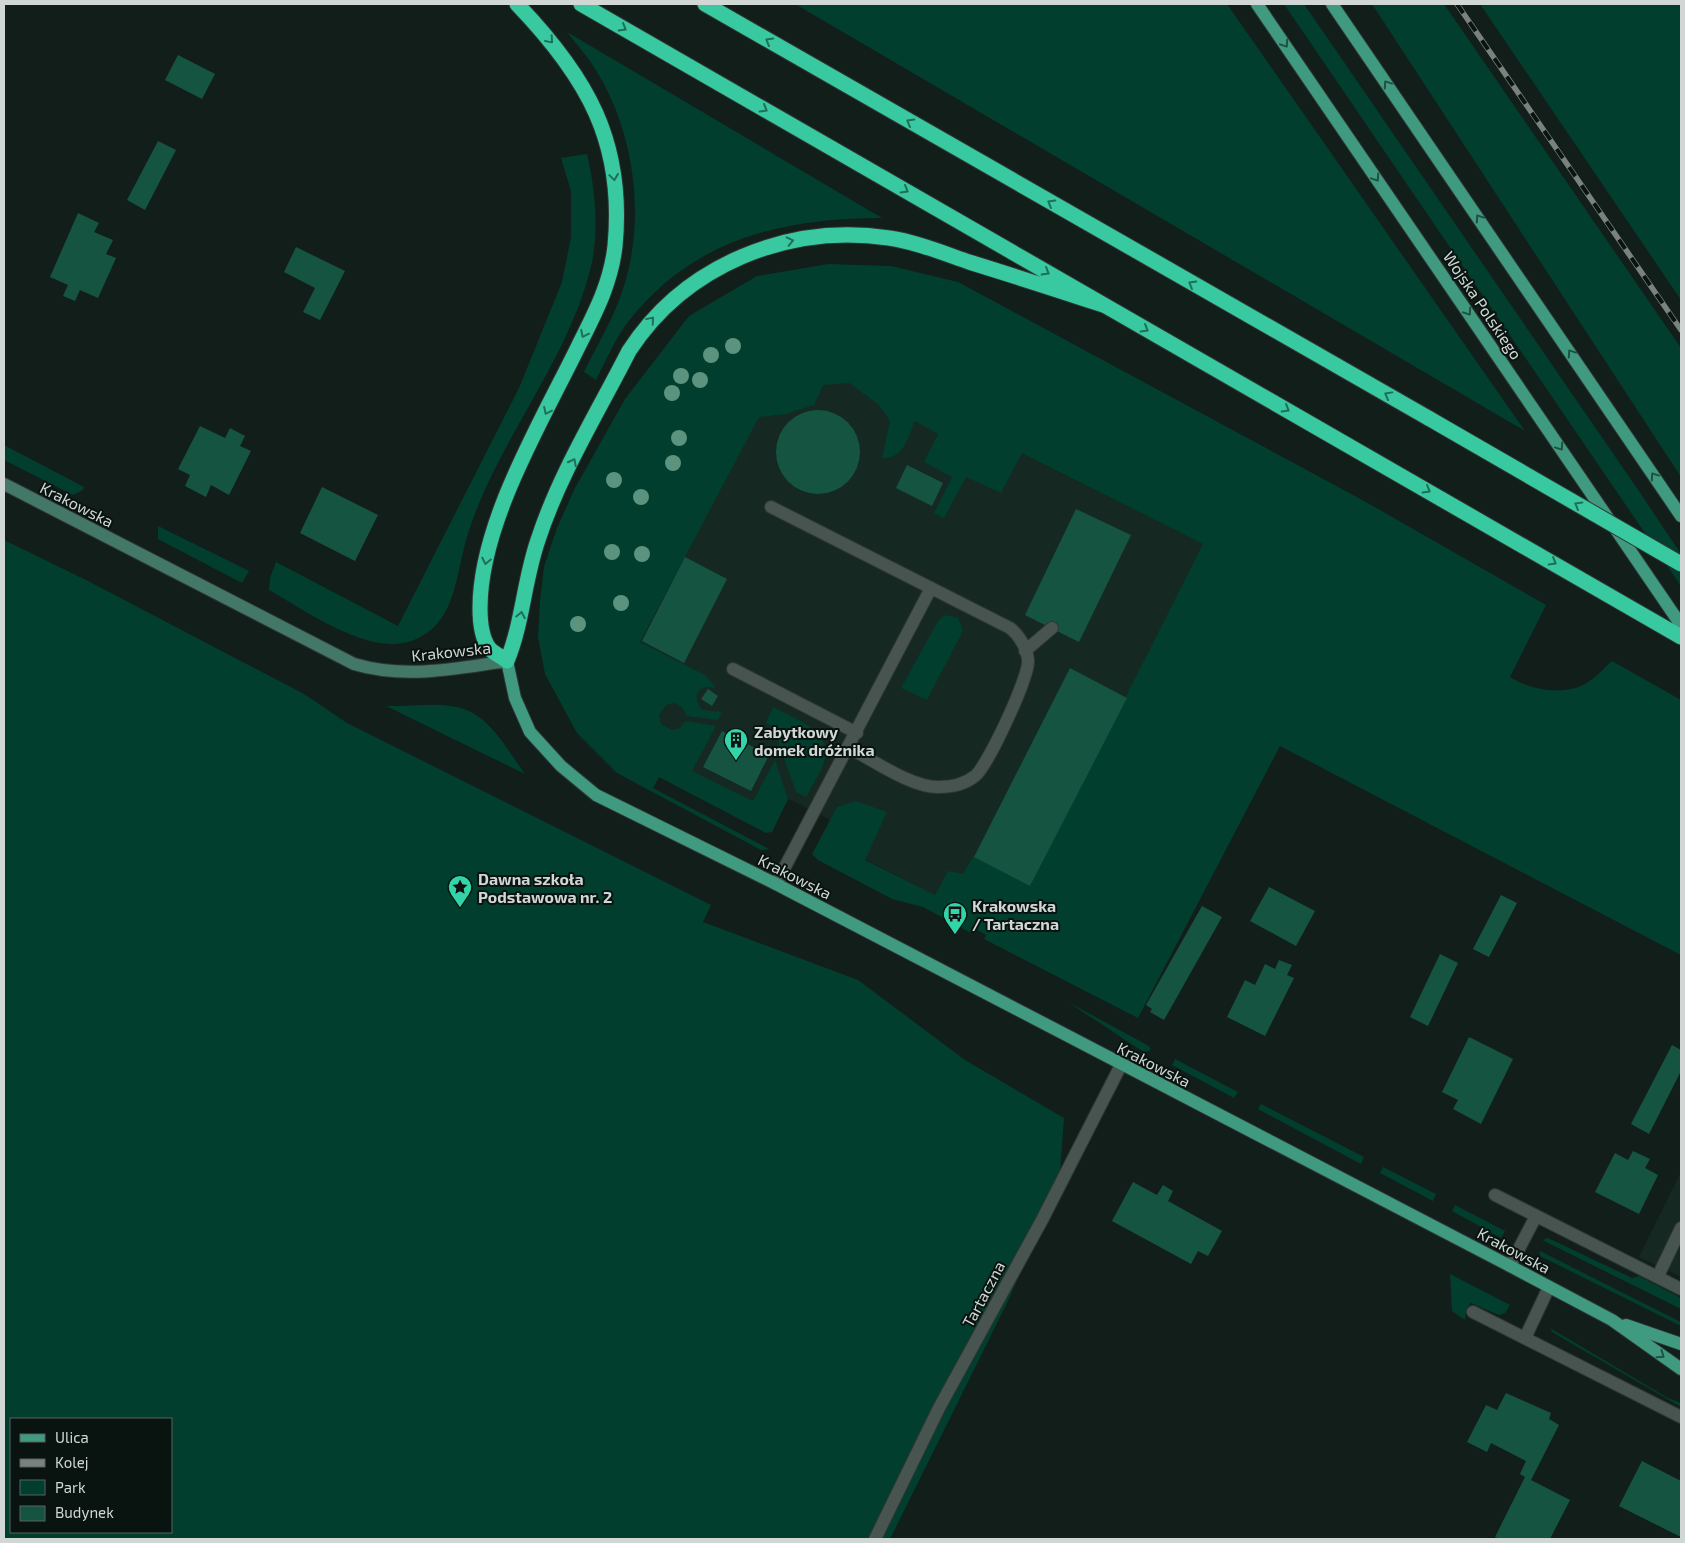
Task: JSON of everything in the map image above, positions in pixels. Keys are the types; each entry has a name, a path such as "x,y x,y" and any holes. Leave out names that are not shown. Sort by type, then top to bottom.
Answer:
{"highway":[{"path":"517,4 560,51 590,99 603,130 611,159 616,217 615,247 605,291 507,493 489,546 480,587 480,626 489,648 507,661 517,635 528,571 553,500 629,351 643,329 677,295 699,280 721,267 772,246 801,239 862,236 911,243 1103,305"},
{"path":"581,4 1681,637"},
{"path":"705,4 1681,564"}],"main road":[{"name":"Wojska Polskiego","path":"1257,4 1681,624"},
{"path":"1332,4 1681,516"},
{"name":"Krakowska","path":"507,661 515,698 530,732 561,766 596,795 776,884 1550,1287 1612,1320 1681,1369"},
{"name":"Krakowska","path":"1612,1320 1681,1344"}],"street":[{"name":"Krakowska","path":"4,484 354,664 402,672 450,669 507,661"},
{"path":"771,506 1010,628 1017,633 1026,651 1028,661 1022,686 982,768 967,782 948,786 926,786 849,748"},
{"path":"776,884 849,748 931,588"},
{"path":"1026,651 1052,628"},
{"path":"733,669 857,732"},
{"name":"Tartaczna","path":"875,1539 939,1408 1042,1220 1121,1065"},
{"path":"1494,1195 1681,1288"},
{"path":"1510,1266 1536,1216"},
{"path":"1658,1276 1681,1228"},
{"path":"1525,1338 1550,1287"},
{"path":"1473,1312 1681,1417"}],"shaded area":[{"path":"788,310 1232,538 1026,942 843,848 829,819 791,800 788,799 772,832 653,768 616,635"},
{"path":"1681,1172 1681,1277 1639,1257"}],"green space":[{"path":"795,4 1227,4 1525,431"},
{"path":"1284,4 1304,4 1643,497 1681,554 1681,586"},
{"path":"1372,4 1444,4 1681,348 1681,477"},
{"path":"1480,4 1681,4 1681,300"},
{"path":"567,32 882,218 844,219 773,229 739,240 708,254 678,273 650,297 621,332 596,380 584,372 615,310 630,262 634,235 635,206 633,178 628,150 610,96 594,67"},
{"path":"587,154 594,194 596,221 592,262 581,300 566,336 492,475 476,511 464,548 455,589 445,613 437,624 427,633 414,640 397,644 378,643 339,630 269,590 270,578 276,562 398,626 519,388 562,282 571,237 571,191 561,158"},
{"path":"828,264 891,266 958,282 1366,502 1546,605 1510,677 1518,682 1547,690 1576,688 1589,682 1612,661 1681,700 1681,955 1280,746 1138,1018 984,939 986,935 974,928 971,933 923,907 892,899 818,860 812,854 837,807 856,801 887,812 865,860 935,895 948,871 963,874 974,855 1030,886 1203,544 1022,453 1001,493 966,477 944,518 934,513 952,477 924,462 938,434 915,421 904,447 895,455 882,458 890,421 878,404 849,383 823,385 814,405 786,414 759,417 640,642 705,675 716,688 705,687 701,689 698,692 697,700 702,710 722,712 718,720 686,716 683,708 675,703 666,705 659,715 661,724 672,730 680,728 685,721 716,726 692,771 753,801 775,760 788,799 772,832 766,833 659,777 653,788 769,849 761,850 617,773 577,733 545,674 538,637 540,601 544,567 557,528 575,488 625,399 689,316 757,276"},
{"path":"4,445 84,487 83,490 73,495 4,460"},
{"path":"158,526 249,571 242,583 158,539"},
{"path":"4,540 88,581 304,694 347,723 711,905 703,922 858,980 965,1060 1064,1118 1059,1186 1007,1303 890,1539 4,1539"},
{"path":"945,615 958,618 963,631 927,700 901,688 938,621"},
{"path":"446,705 469,711 492,729 525,774 386,706"},
{"path":"773,707 809,726 817,733 826,748 824,763 806,797 796,792 777,739 781,731 766,723"},
{"path":"1068,1002 1149,1046 1151,1050 1145,1052 1139,1049"},
{"path":"1175,1059 1238,1092 1234,1098 1172,1065"},
{"path":"1261,1104 1364,1157 1361,1164 1258,1109"},
{"path":"1383,1167 1436,1194 1433,1201 1380,1173"},
{"path":"1455,1205 1505,1231 1501,1238 1452,1211"},
{"path":"1548,1238 1632,1278 1639,1276 1681,1298 1681,1309 1542,1240"},
{"path":"1540,1251 1681,1322 1681,1326 1540,1256"},
{"path":"1450,1274 1510,1305 1505,1313 1499,1315 1471,1303 1467,1308 1465,1320 1452,1311"},
{"path":"1550,1328 1668,1398 1681,1403 1681,1407 1552,1332"}],"building":[{"path":"178,55 215,74 202,99 165,80"},
{"path":"158,141 176,150 145,210 127,200"},
{"path":"78,213 99,223 94,232 113,240 106,254 116,258 98,298 80,290 75,301 63,296 68,285 50,277"},
{"path":"296,247 345,271 320,320 303,312 315,288 284,272"},
{"path":"818,410 841,417 853,429 860,452 853,475 841,487 818,494 795,487 783,475 776,452 783,429 795,417"},
{"path":"200,426 225,438 230,428 245,436 240,446 251,451 229,495 211,485 206,497 185,486 190,475 178,469"},
{"path":"907,465 943,483 932,506 896,488"},
{"path":"322,487 378,515 355,561 300,533"},
{"path":"1076,509 1131,535 1079,642 1025,615"},
{"path":"685,557 727,579 684,663 642,641"},
{"path":"1070,668 1127,698 1030,886 974,857"},
{"path":"708,689 718,696 712,706 701,699"},
{"name":"Zabytkowy domek dróżnika","path":"722,731 769,755 751,791 703,767"},
{"path":"1269,887 1315,911 1296,946 1250,921"},
{"path":"1501,895 1517,903 1489,957 1473,949"},
{"path":"1202,906 1222,917 1164,1020 1150,1012 1152,1009 1146,1005"},
{"path":"1440,954 1458,963 1428,1026 1410,1017"},
{"path":"1279,960 1292,965 1287,975 1294,978 1265,1036 1227,1017 1245,980 1255,985 1265,964 1275,969"},
{"path":"1469,1037 1513,1059 1481,1124 1453,1109 1458,1100 1442,1092"},
{"path":"1672,1045 1681,1050 1681,1071 1649,1134 1631,1124"},
{"path":"1633,1151 1650,1159 1645,1168 1658,1175 1639,1214 1595,1192 1615,1153 1628,1160"},
{"path":"1133,1182 1157,1195 1163,1185 1173,1191 1168,1201 1222,1231 1208,1256 1198,1251 1191,1264 1112,1221"},
{"path":"1506,1393 1551,1413 1549,1419 1559,1425 1531,1480 1570,1500 1550,1539 1500,1539 1495,1537 1525,1477 1520,1474 1526,1461 1491,1443 1487,1452 1467,1442 1486,1405 1497,1410"},
{"path":"1642,1461 1681,1481 1681,1537 1619,1506"}],"railway":[{"path":"1457,4 1681,330"}],"place":[{"name":"Zabytkowy domek dróżnika","path":"736,761"},
{"name":"Dawna szkoła Podstawowa nr. 2","path":"460,908"},
{"name":"Krakowska / Tartaczna","path":"955,935"}]}
